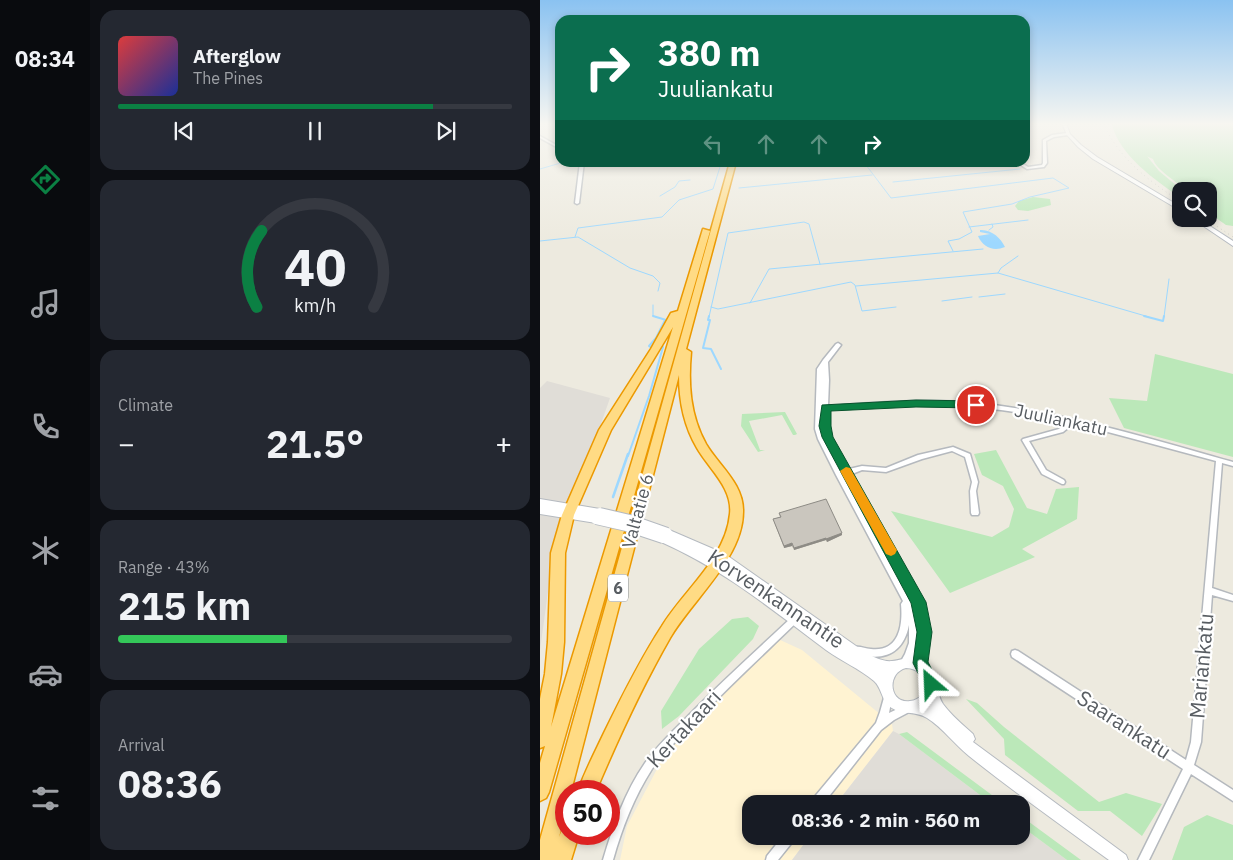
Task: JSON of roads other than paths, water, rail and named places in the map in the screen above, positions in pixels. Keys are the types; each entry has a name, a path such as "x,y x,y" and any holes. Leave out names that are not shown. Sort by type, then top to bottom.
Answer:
{"highway":[{"name":"6","path":"713,220 726,167"},
{"name":"6","path":"713,220 731,167"},
{"name":"Valtatie 6","path":"540,792 691,282 713,220"},
{"name":"Valtatie 6","path":"544,860 690,316 713,220"},
{"path":"540,740 553,674 556,642 558,553 569,511 605,430 666,333 691,282"},
{"path":"592,780 637,684 667,630 718,561 732,535 737,511 732,489 702,447 686,408 684,376 690,316"},
{"path":"561,860 566,845"}],"main road":[{"path":"1208,227 1233,244"},
{"name":"Korvenkannantie","path":"598,516 665,536 718,561 874,664 899,665"},
{"name":"Korvenkannantie","path":"718,561 794,620 856,664 874,674 886,690"},
{"path":"931,690 939,708 976,748 999,769"}],"street":[{"path":"1025,167 1043,166 1045,163"},
{"path":"1103,163 1172,203"},
{"path":"577,204 581,167"},
{"path":"823,795 878,727 891,716 926,700 931,690 930,678 920,663 925,632 919,602 821,439 818,428 827,374 825,361 838,345"},
{"name":"Juuliankatu","path":"822,408 916,404 976,405 1025,411 1073,421 1233,464"},
{"path":"1062,482 1044,472 1025,440 1061,431 1073,421"},
{"path":"843,474 862,468 886,470 920,457 953,449 968,456 975,482 973,491 975,513"},
{"name":"Mariankatu","path":"1143,860 1190,767 1196,742 1219,460"},
{"path":"843,474 904,595 913,617 914,638 911,653 886,677 885,712 878,727"},
{"name":"Korvenkannantie","path":"540,503 598,516"},
{"name":"Korvenkannantie","path":"540,510 569,511"},
{"path":"1208,590 1233,598"},
{"path":"838,641 875,654 891,650 902,639 905,630 906,610 904,595"},
{"name":"Kertakaari","path":"610,859 613,839 624,809 639,781 657,755 714,696 794,620"},
{"name":"Saarankatu","path":"1015,654 1233,796"},
{"path":"899,665 910,664 923,668"},
{"path":"886,690 898,704 913,706 932,714 974,751 1121,860"},
{"path":"771,860 783,845"}],"water":[{"path":"980,230 988,231 995,235 1005,247 993,249 986,246 978,236 990,234 980,232"}],"waterway":[{"path":"540,169 555,165"},
{"path":"575,237 578,228 662,217 679,200 713,189 720,167"},
{"path":"868,167 891,198 1053,178 1069,188 1030,197 1012,204 963,212 970,227"},
{"path":"893,182 1020,169"},
{"path":"739,188 872,175"},
{"path":"660,196 675,187 679,181 690,180"},
{"path":"992,224 1028,220"},
{"path":"711,307 728,233 804,222 809,224 820,264"},
{"path":"970,227 992,224"},
{"path":"989,230 993,227 992,224"},
{"path":"953,251 948,241 959,239 972,232 970,227"},
{"path":"540,241 578,237 630,268 653,276 660,283 658,291"},
{"path":"750,302 769,269 983,249"},
{"path":"998,273 1001,268 1018,256"},
{"path":"856,286 998,273"},
{"path":"998,273 1149,317"},
{"path":"1164,317 1169,279"},
{"path":"750,302 851,282 855,285 862,311 896,307"},
{"path":"979,297 1005,294"},
{"path":"942,301 972,297"},
{"path":"711,307 718,309 750,302"},
{"path":"653,305 653,316"},
{"path":"709,317 711,307"},
{"path":"653,316 666,320"},
{"path":"709,316 708,320 710,320 703,348 711,349 721,369"},
{"path":"1144,316 1163,321 1164,316"},
{"path":"653,349 649,346 656,338 665,320"},
{"path":"628,456 649,396 663,347 661,348"},
{"path":"613,497 628,454"}],"railway":[{"path":"1131,163 1157,186 1172,196"},
{"path":"1217,226 1233,237"}]}
